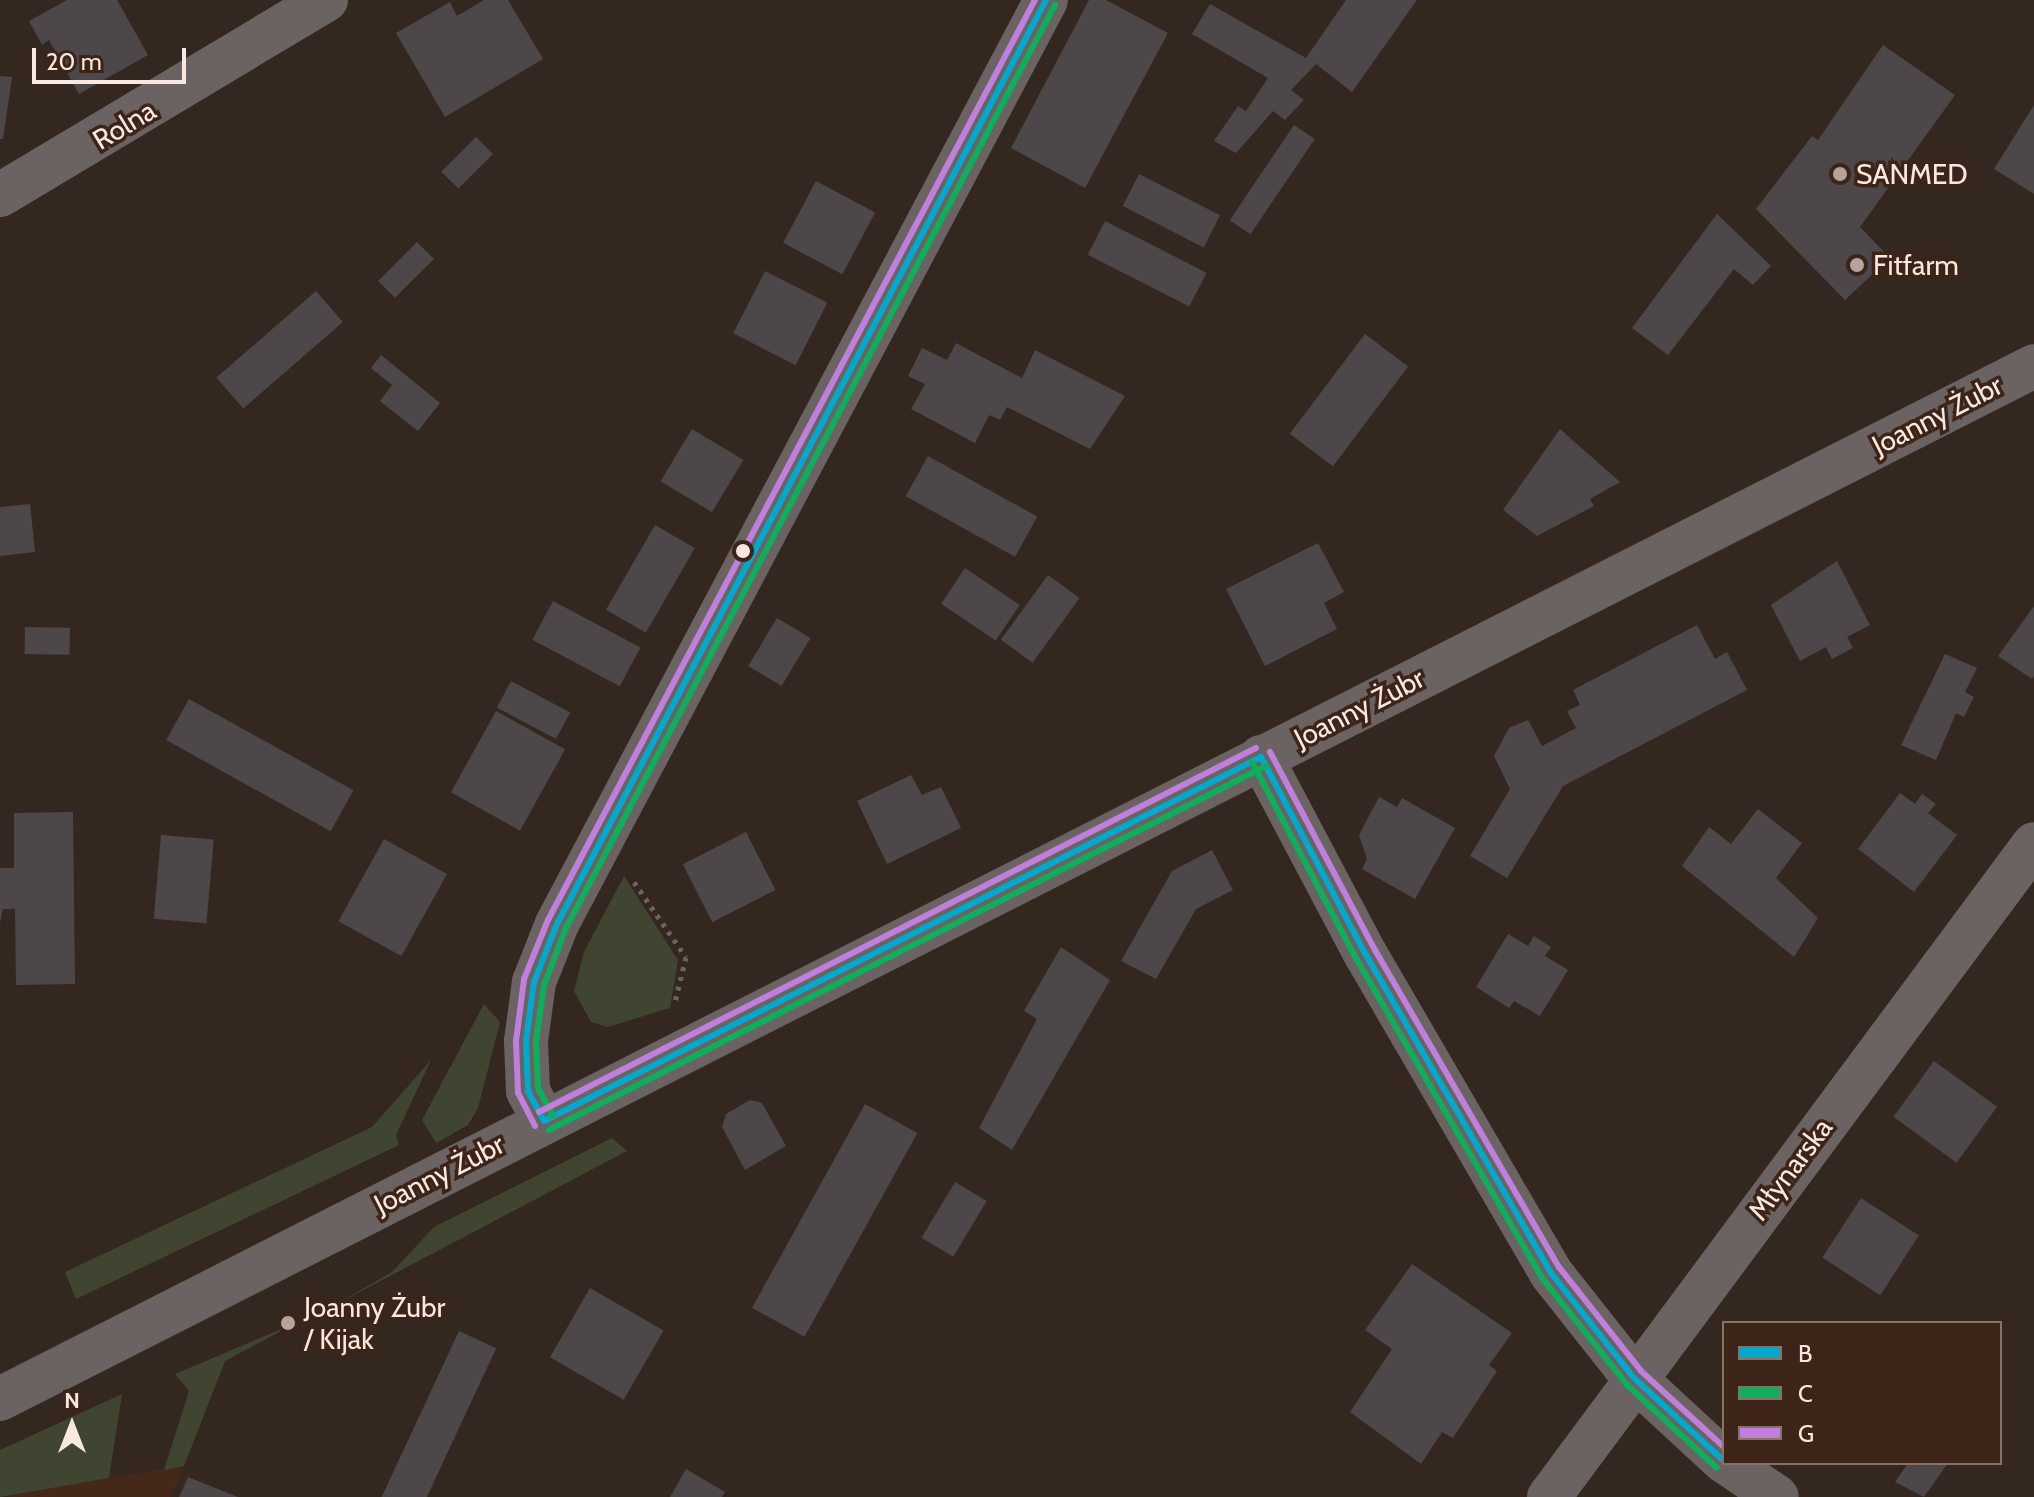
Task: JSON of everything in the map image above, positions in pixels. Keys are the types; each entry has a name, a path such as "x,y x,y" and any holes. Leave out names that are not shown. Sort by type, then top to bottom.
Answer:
{"street":[{"name":"Rolna","path":"0,195 326,0"},
{"path":"544,1121 528,1091 526,1041 534,982 557,924 1046,0"},
{"name":"Joanny Żubr","path":"0,1399 2034,366"},
{"path":"1261,757 1340,908 1502,1192 1567,1297 1634,1378 1722,1458"},
{"name":"Młynarska","path":"1549,1497 1634,1378 2034,844"},
{"path":"1730,1465 1777,1497"}],"path":[{"path":"630,876 686,957 672,1019"}],"shaded area":[{"path":"184,1466 171,1497 7,1497 27,1491"}],"green space":[{"path":"624,876 678,960 670,1008 608,1027 591,1022 574,991 584,952"},
{"path":"484,1004 500,1022 478,1108 468,1125 436,1143 422,1120"},
{"path":"431,1060 396,1135 399,1145 76,1299 65,1272 372,1127"},
{"path":"612,1138 627,1151 333,1306 392,1272 434,1227"},
{"path":"298,1322 225,1361 184,1466 164,1470 189,1391 175,1374"},
{"path":"122,1394 109,1478 0,1497 0,1450"}],"building":[{"path":"67,0 117,0 148,55 79,94 49,40 42,45 29,21"},
{"path":"484,0 508,0 543,59 445,117 396,33 450,2 457,16"},
{"path":"1089,0 1106,0 1168,33 1085,188 1011,148"},
{"path":"1346,0 1417,0 1352,92 1316,64 1291,90 1304,100 1285,120 1273,111 1236,153 1214,141 1238,106 1246,111 1268,78 1192,34 1210,4 1306,58"},
{"name":"SANMED","path":"1883,45 1955,95 1860,227 1890,258 1845,300 1756,209 1812,136 1818,140"},
{"path":"0,76 12,77 3,139 0,139"},
{"path":"2034,105 2034,194 1994,169"},
{"path":"1294,125 1315,139 1250,234 1230,220"},
{"path":"476,137 493,154 458,189 441,172"},
{"path":"1139,174 1220,215 1204,247 1123,206"},
{"path":"816,181 875,212 842,274 783,243"},
{"path":"1717,214 1771,266 1753,285 1734,269 1668,355 1632,328"},
{"path":"1105,221 1207,273 1189,307 1088,255"},
{"path":"417,242 434,259 395,298 378,281"},
{"path":"765,271 827,303 796,365 733,333"},
{"path":"316,291 343,322 243,409 216,378"},
{"path":"1365,334 1408,366 1333,466 1290,434"},
{"path":"956,343 1022,378 1035,350 1125,396 1090,449 1007,407 1000,420 989,415 975,443 911,409 925,384 908,376 922,348 947,360"},
{"path":"381,355 440,403 418,431 380,401 392,385 371,368"},
{"path":"692,429 743,460 712,512 661,481"},
{"path":"1560,429 1620,482 1590,499 1594,506 1537,536 1503,510"},
{"path":"928,456 1037,517 1015,557 906,496"},
{"path":"30,504 35,552 0,556 0,507"},
{"path":"655,525 695,548 646,633 606,610"},
{"path":"1318,543 1344,592 1324,603 1337,629 1265,666 1226,589"},
{"path":"1837,561 1870,625 1847,637 1853,648 1832,659 1826,647 1800,661 1771,605"},
{"path":"965,568 1020,605 996,641 941,604"},
{"path":"1048,575 1080,598 1033,663 1001,640"},
{"path":"553,601 640,647 620,686 532,640"},
{"path":"2034,606 2034,676 2032,679 1998,656"},
{"path":"777,618 810,638 782,686 748,666"},
{"path":"1697,625 1715,659 1727,652 1747,690 1563,786 1507,878 1470,856 1510,789 1494,756 1509,728 1528,720 1542,746 1576,728 1567,711 1580,705 1573,690"},
{"path":"25,627 70,628 70,655 25,654"},
{"path":"1945,654 1977,668 1965,692 1974,697 1964,717 1956,713 1936,760 1901,745"},
{"path":"511,681 570,712 556,739 497,707"},
{"path":"189,699 353,790 331,831 166,740"},
{"path":"496,711 565,749 520,831 451,792"},
{"path":"911,775 922,795 941,787 961,828 887,864 857,801"},
{"path":"1900,793 1915,804 1922,794 1936,804 1928,813 1957,835 1914,892 1858,849"},
{"path":"1379,797 1397,807 1402,798 1455,828 1415,899 1362,869 1367,859 1359,835"},
{"path":"1758,809 1802,843 1776,878 1818,918 1794,957 1682,866 1709,827 1731,844"},
{"path":"73,812 75,984 16,985 15,909 3,909 0,923 0,868 14,868 14,813"},
{"path":"746,832 776,890 712,922 683,864"},
{"path":"161,835 214,840 206,923 154,919"},
{"path":"384,839 447,874 401,956 338,921"},
{"path":"1212,850 1233,890 1196,909 1156,979 1121,961 1172,871"},
{"path":"1508,934 1528,946 1534,936 1551,947 1545,956 1568,970 1540,1016 1514,1001 1509,1008 1476,987"},
{"path":"1061,947 1110,980 1012,1150 979,1128 1037,1019 1024,1011"},
{"path":"1934,1061 1997,1107 1957,1163 1893,1117"},
{"path":"750,1100 762,1103 786,1146 745,1170 722,1127 726,1114"},
{"path":"865,1104 917,1133 805,1337 752,1308"},
{"path":"955,1182 987,1201 953,1257 922,1238"},
{"path":"1861,1198 1919,1236 1880,1295 1822,1258"},
{"path":"1412,1264 1512,1333 1489,1365 1497,1371 1453,1438 1442,1432 1421,1464 1350,1412 1392,1349 1365,1330"},
{"path":"590,1288 664,1330 624,1400 550,1357"},
{"path":"459,1331 496,1348 427,1497 382,1497"},
{"path":"1907,1465 1947,1465 1924,1497 1895,1482"},
{"path":"686,1469 725,1492 722,1497 670,1497"},
{"path":"188,1477 238,1497 179,1497"}],"transit line":[{"name":"G","path":"535,1126 518,1093 516,1041 524,979 548,920 1035,0"},
{"name":"B","path":"544,1121 528,1091 526,1041 534,982 557,924 1046,0"},
{"name":"C","path":"553,1116 538,1088 536,1041 544,985 566,928 1055,5"},
{"name":"G","path":"539,1112 1256,748"},
{"name":"G","path":"1270,752 1375,950 1559,1267 1641,1371 1722,1445"},
{"name":"B","path":"1261,757 1366,955 1551,1273 1634,1378 1722,1459"},
{"name":"B","path":"544,1121 1261,757"},
{"name":"C","path":"1252,762 1357,960 1542,1278 1627,1385 1717,1468"},
{"name":"C","path":"549,1130 1266,766"}],"place":[{"name":"SANMED","path":"1840,174"},
{"name":"Fitfarm","path":"1857,265"},
{"name":"Joanny Żubr / Kijak","path":"288,1323"}]}
